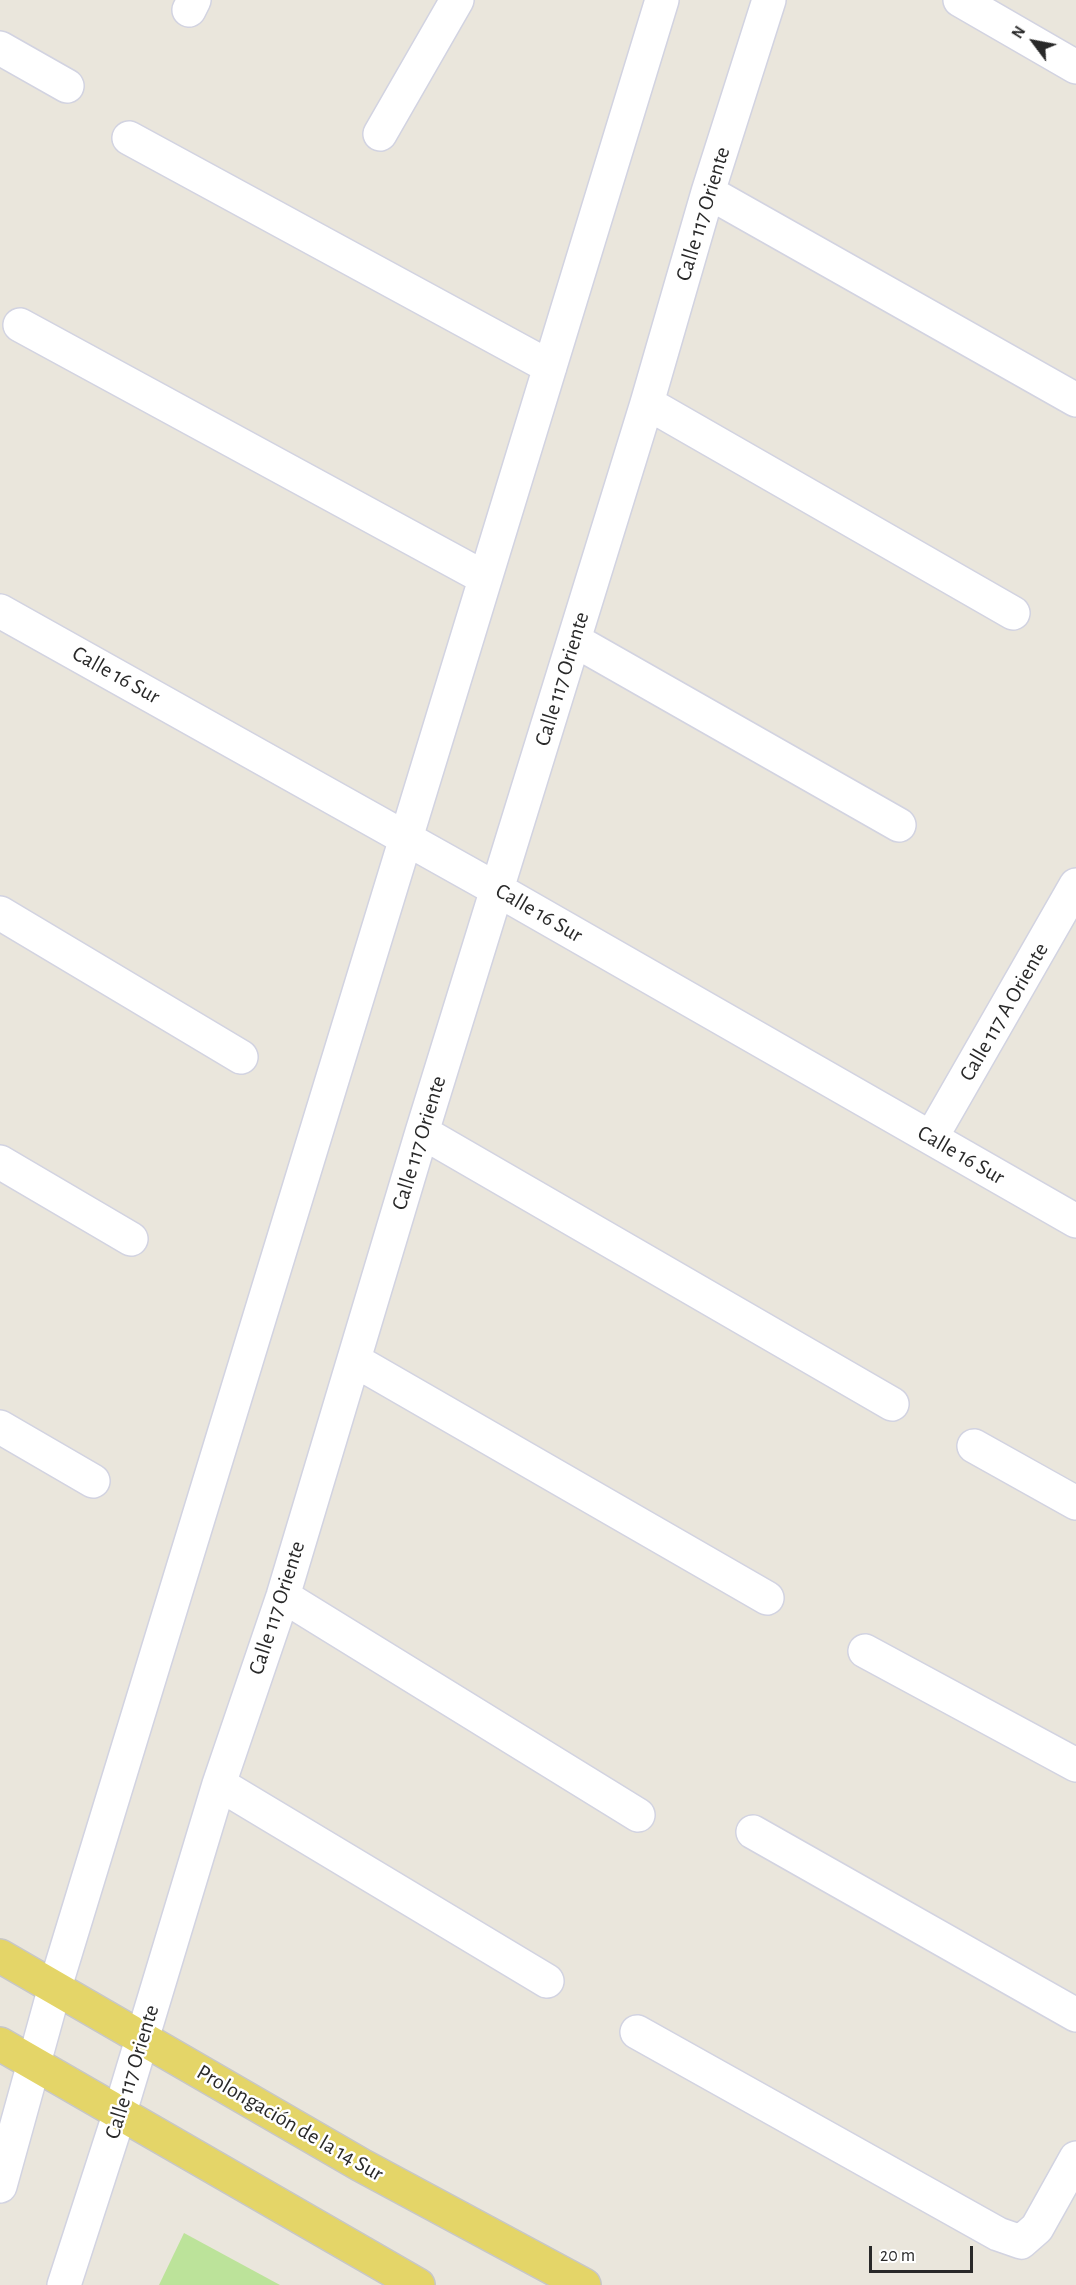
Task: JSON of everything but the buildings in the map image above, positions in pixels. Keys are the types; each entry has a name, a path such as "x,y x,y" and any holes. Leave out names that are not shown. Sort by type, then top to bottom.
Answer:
{"main road":[{"name":"Prolongación de la 14 Sur","path":"0,1956 361,2165 584,2285"},
{"path":"0,2044 418,2285"}],"street":[{"path":"380,134 456,0"},
{"path":"0,2186 55,1987 662,0"},
{"name":"Calle 117 Oriente","path":"64,2285 120,2112 219,1784 283,1596 422,1132 647,403 708,192 769,0"},
{"path":"960,0 1076,67"},
{"path":"0,48 67,86"},
{"path":"129,138 550,367"},
{"path":"708,192 1076,400"},
{"path":"20,325 485,578"},
{"path":"647,403 1013,614"},
{"name":"Calle 16 Sur","path":"0,611 498,890 1076,1221"},
{"path":"574,640 899,825"},
{"name":"Calle 117 A Oriente","path":"932,1138 1076,885"},
{"path":"0,913 241,1057"},
{"path":"422,1132 892,1404"},
{"path":"0,1162 131,1239"},
{"path":"354,1360 767,1598"},
{"path":"0,1427 93,1481"},
{"path":"974,1446 1076,1503"},
{"path":"283,1596 638,1815"},
{"path":"866,1651 1076,1765"},
{"path":"219,1784 547,1980"},
{"path":"753,1832 1076,2015"},
{"path":"637,2032 998,2234 1021,2242 1037,2228 1076,2158"}],"green space":[{"path":"184,2233 280,2285 159,2285"}]}
